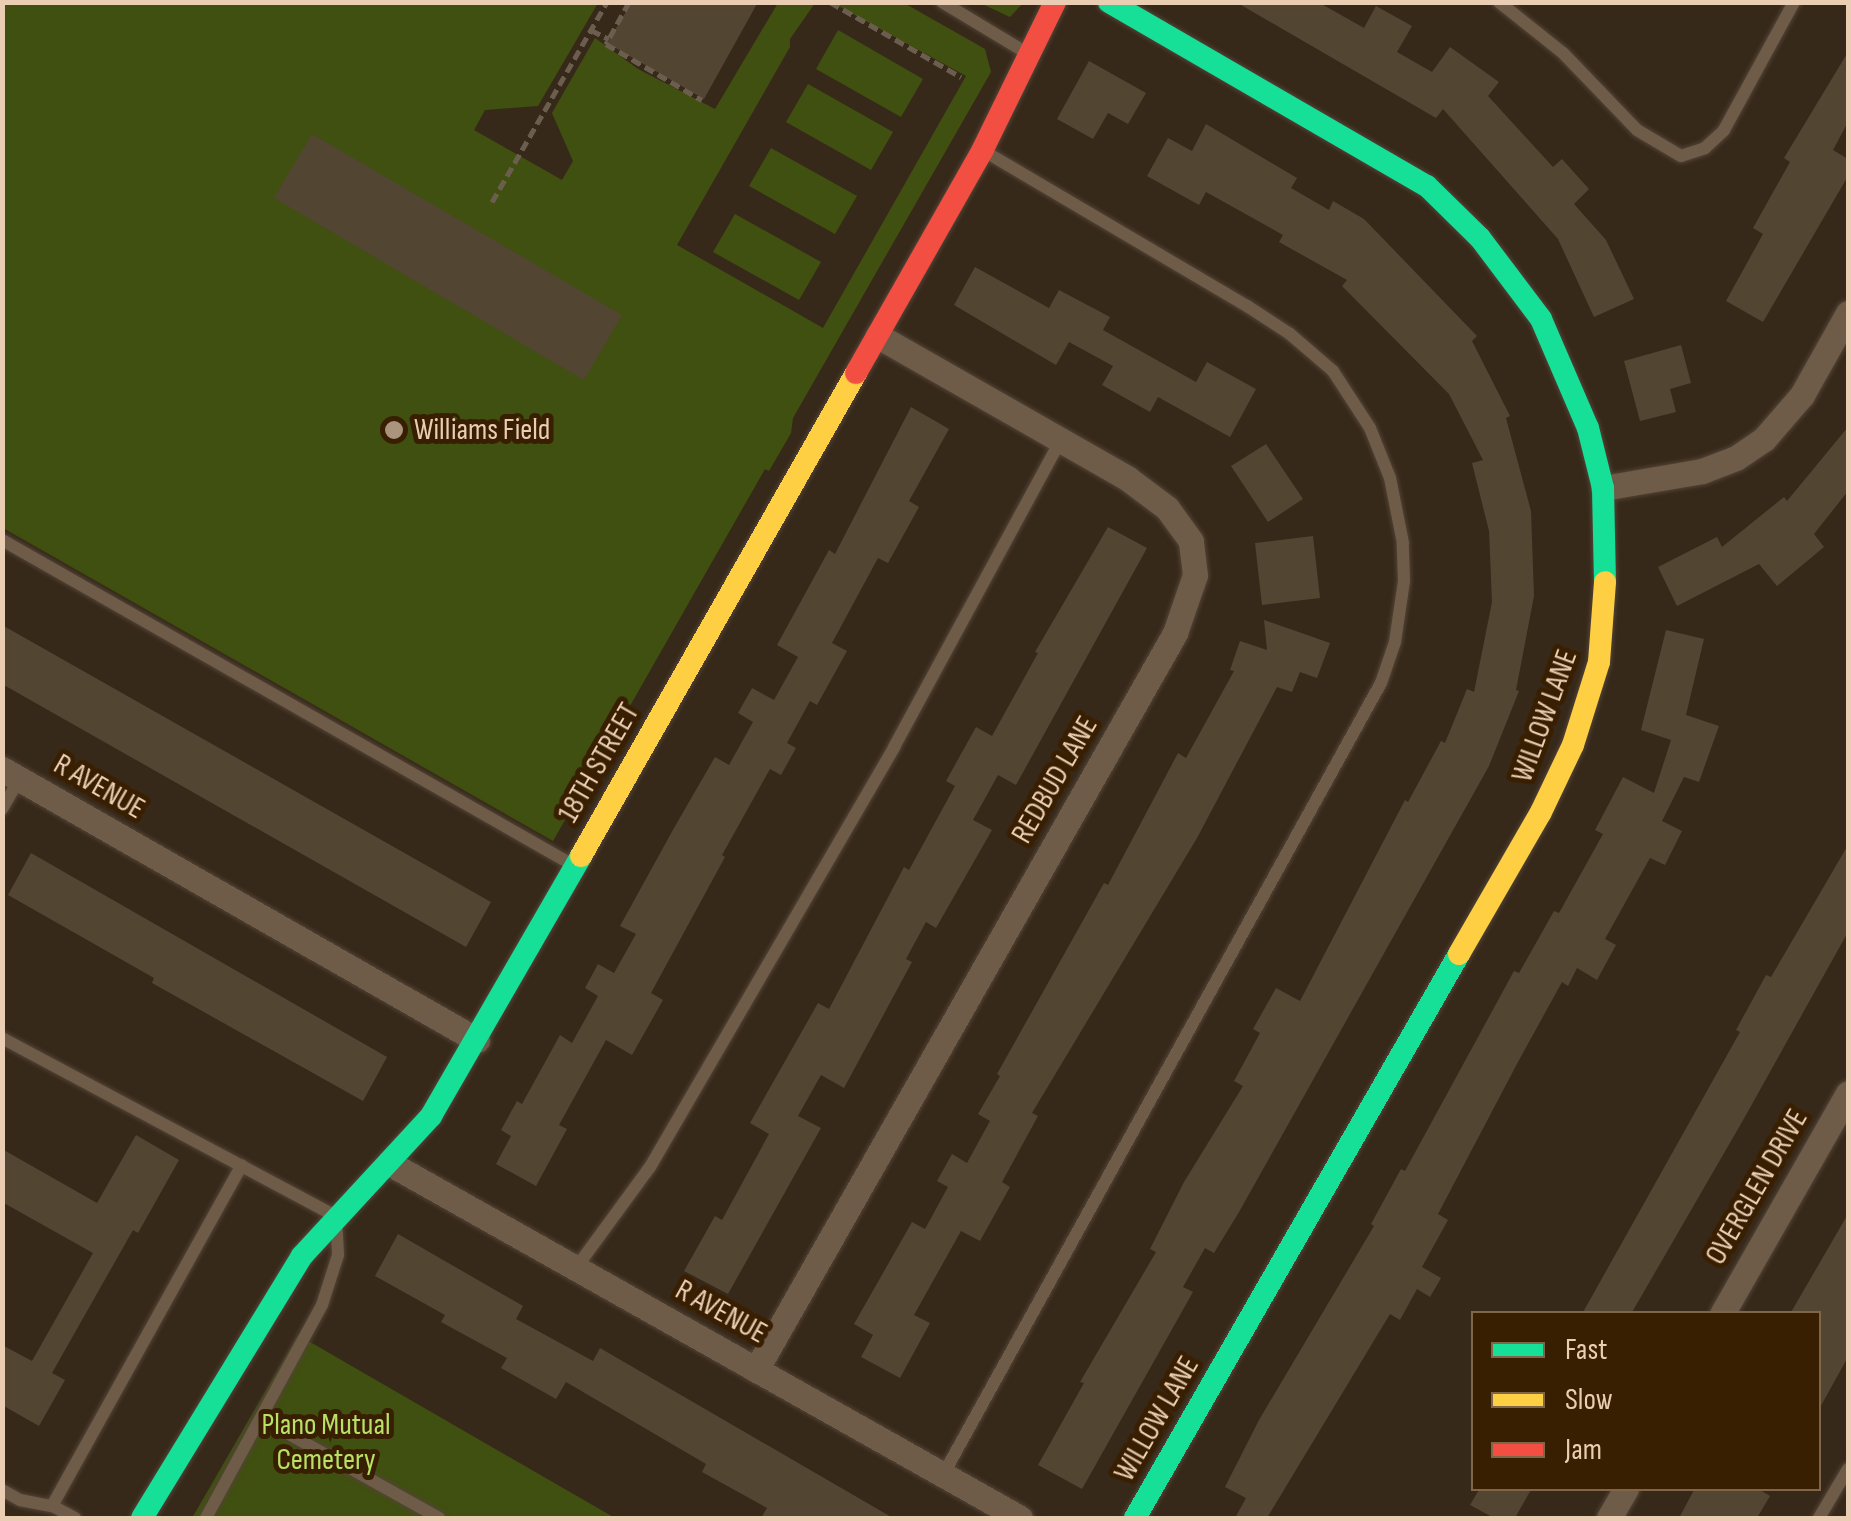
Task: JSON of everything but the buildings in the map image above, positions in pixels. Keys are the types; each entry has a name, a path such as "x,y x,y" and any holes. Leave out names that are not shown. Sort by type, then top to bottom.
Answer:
{"street":[{"name":"18TH STREET","path":"142,1518 302,1256 431,1116 878,336 982,149 1056,2"},
{"name":"WILLOW LANE","path":"1109,2 1370,150 1427,186 1467,225 1521,289 1562,359 1588,428 1603,488 1605,622 1599,662 1573,745 1532,830 1135,1518"},
{"path":"1603,488 1702,471 1736,458 1764,440 1802,395 1848,313"},
{"name":"REDBUD LANE","path":"756,1370 1175,633 1196,575 1191,541 1168,508 1126,478 878,336"},
{"name":"R AVENUE","path":"11,774 476,1040"},
{"name":"OVERGLEN DRIVE","path":"1724,1311 1848,1093"},
{"name":"R AVENUE","path":"389,1162 1020,1518"},
{"path":"1609,1518 1624,1491"}],"lane":[{"path":"942,2 1029,54"},
{"path":"1499,2 1564,53 1637,130 1681,156 1705,148 1724,130 1794,2"},
{"path":"943,1475 1381,683 1395,642 1404,581 1403,543 1390,478 1370,428 1333,371 1290,334 1247,306 982,149"},
{"path":"576,1268 650,1167 894,748 1061,440"},
{"path":"2,540 575,866"},
{"path":"2,809 11,774"},
{"path":"2,1038 336,1216 339,1239 334,1272 309,1333 206,1518"},
{"path":"52,1506 242,1165"},
{"path":"262,1419 439,1518"},
{"path":"1820,1518 1848,1468"},
{"path":"2,1490 76,1518"}],"path":[{"path":"492,202 606,2"},
{"path":"629,2 606,44 702,100"},
{"path":"830,2 961,77"},
{"path":"591,30 609,39"}],"green space":[{"name":"Williams Field","path":"2,3 598,3 538,106 485,110 474,130 562,180 573,161 552,113 595,38 638,69 715,109 778,3 815,3 790,39 790,47 677,245 823,328 966,76 833,3 904,3 985,49 991,72 793,418 791,433 769,471 765,469 553,841 3,528"},
{"path":"980,3 1023,3 1010,17"},
{"path":"838,30 923,79 901,117 816,69"},
{"path":"808,84 893,132 871,170 786,122"},
{"path":"771,148 857,196 835,234 749,186"},
{"path":"735,214 821,262 799,300 713,252"},
{"name":"Plano Mutual Cemetery","path":"298,1335 615,1518 192,1518"}],"traffic: fast":[{"path":"1109,2 1427,186 1480,238 1541,319 1588,428 1603,488 1605,582"},
{"path":"142,1518 302,1256 431,1116 581,856"},
{"path":"1135,1518 1459,954"}],"traffic: slow":[{"path":"581,856 856,373"},
{"path":"1459,954 1541,812 1573,745 1599,662 1605,582"}],"traffic: jam":[{"path":"856,373 983,149 1055,2"}],"place":[{"name":"Williams Field","path":"394,430"}]}
